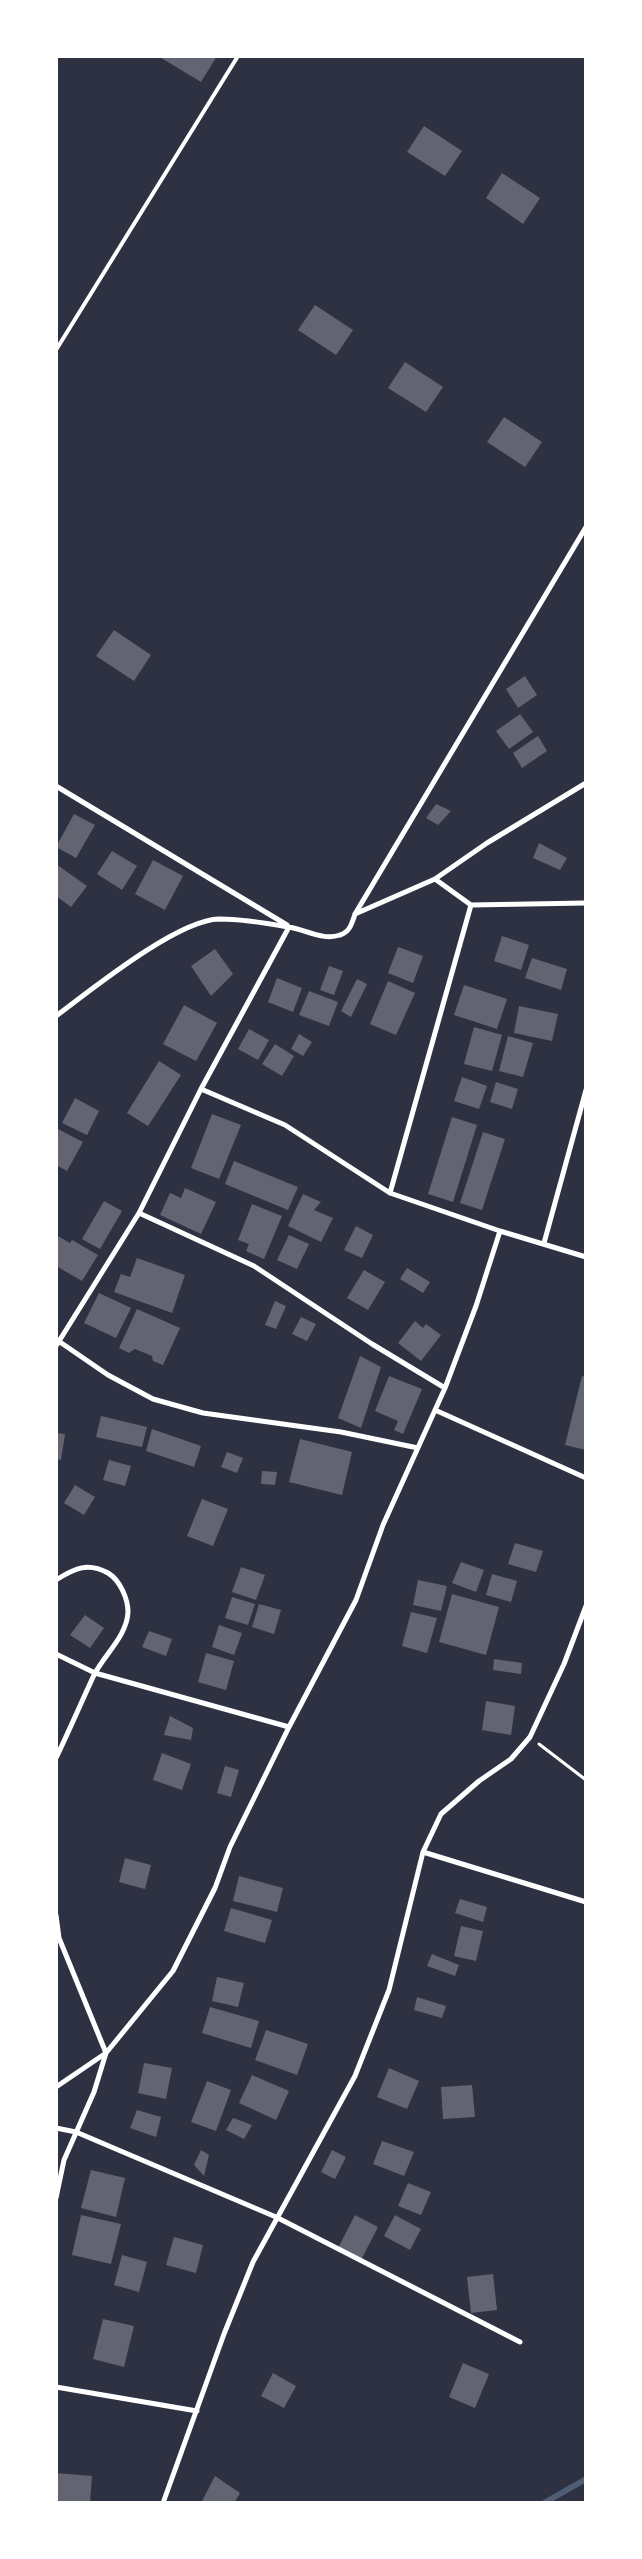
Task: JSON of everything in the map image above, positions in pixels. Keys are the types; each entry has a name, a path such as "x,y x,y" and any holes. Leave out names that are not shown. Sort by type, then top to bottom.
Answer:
{"street":[{"path":"56,1016 105,978 158,944 200,924 218,919 289,927 321,936 340,935 349,929 355,914 586,527"},
{"path":"355,914 435,879 487,843 586,783"},
{"path":"56,786 289,927"},
{"path":"435,879 471,905 586,903"},
{"path":"390,1193 471,905"},
{"path":"289,927 201,1089 139,1213 57,1343 108,1375 153,1399 203,1413 341,1432 418,1448"},
{"path":"201,1089 285,1125 390,1193 500,1231 586,1257"},
{"path":"544,1243 586,1090"},
{"path":"139,1213 254,1266 372,1344 445,1388"},
{"path":"56,2087 106,2053 173,1971 215,1888 230,1847 289,1726 356,1600 383,1525 445,1388 476,1306 500,1231"},
{"path":"435,1410 586,1478"},
{"path":"56,1580 70,1571 90,1566 113,1576 124,1594 128,1613 123,1630 95,1673 56,1758"},
{"path":"163,2503 252,2262 355,2076 389,1990 423,1852 441,1814 479,1781 510,1759 530,1737 564,1664 586,1606"},
{"path":"56,1654 95,1673 289,1726"},
{"path":"423,1852 586,1902"},
{"path":"56,1915 59,1938 106,2053 94,2092 64,2160 56,2198"},
{"path":"56,2128 76,2132 276,2217 520,2342"},
{"path":"56,2387 197,2411"}],"lane":[{"path":"56,350 238,56"}],"path":[{"path":"530,1737 586,1780"}],"building":[{"path":"158,56 217,56 201,82"},
{"path":"424,126 462,151 445,176 407,152"},
{"path":"502,173 540,198 523,224 486,198"},
{"path":"315,305 353,330 336,355 298,330"},
{"path":"405,362 443,387 426,412 388,388"},
{"path":"504,417 542,442 525,467 487,442"},
{"path":"114,630 151,655 134,681 96,656"},
{"path":"525,676 537,695 518,708 506,689"},
{"path":"520,714 533,732 509,749 496,731"},
{"path":"538,736 547,751 522,768 513,753"},
{"path":"436,804 451,811 438,825 426,818"},
{"path":"74,814 95,825 76,858 56,847"},
{"path":"539,843 567,858 560,870 533,858"},
{"path":"112,851 137,866 122,890 97,874"},
{"path":"153,860 183,876 165,910 135,894"},
{"path":"56,864 87,886 71,907 56,896"},
{"path":"502,936 529,945 521,970 494,961"},
{"path":"398,947 423,956 413,983 388,973"},
{"path":"215,949 233,974 211,996 191,966"},
{"path":"532,958 567,969 561,990 525,978"},
{"path":"329,966 343,971 334,995 320,990"},
{"path":"277,978 302,988 293,1012 268,1002"},
{"path":"357,979 367,984 351,1017 341,1011"},
{"path":"388,981 415,993 396,1035 370,1024"},
{"path":"464,985 507,999 497,1029 454,1015"},
{"path":"309,991 338,1002 329,1026 299,1015"},
{"path":"184,1005 217,1023 196,1061 163,1044"},
{"path":"519,1006 558,1014 552,1041 514,1033"},
{"path":"474,1027 502,1035 492,1071 464,1064"},
{"path":"249,1029 269,1040 258,1060 238,1049"},
{"path":"299,1034 312,1042 303,1056 291,1049"},
{"path":"508,1036 533,1043 523,1077 499,1071"},
{"path":"275,1044 294,1056 282,1076 262,1064"},
{"path":"159,1061 181,1075 148,1126 127,1113"},
{"path":"462,1077 487,1086 479,1109 454,1101"},
{"path":"496,1082 518,1089 512,1109 490,1102"},
{"path":"75,1098 99,1111 87,1135 62,1123"},
{"path":"212,1114 241,1125 219,1179 191,1168"},
{"path":"452,1117 477,1125 453,1202 428,1194"},
{"path":"56,1128 83,1142 67,1171 56,1165"},
{"path":"483,1132 505,1139 482,1210 460,1203"},
{"path":"234,1161 298,1187 288,1210 225,1184"},
{"path":"185,1188 216,1202 201,1234 160,1215 170,1193 181,1198"},
{"path":"303,1194 321,1202 314,1210 333,1218 321,1242 288,1226"},
{"path":"104,1201 122,1211 100,1249 82,1239"},
{"path":"252,1204 282,1216 264,1259 246,1251 249,1244 238,1240"},
{"path":"356,1226 373,1235 362,1258 344,1250"},
{"path":"56,1235 70,1243 72,1240 98,1255 82,1281 56,1266"},
{"path":"289,1235 309,1244 297,1269 277,1260"},
{"path":"137,1258 185,1275 172,1313 114,1292 121,1274 130,1277"},
{"path":"407,1268 430,1282 423,1293 400,1279"},
{"path":"364,1270 385,1282 368,1310 347,1298"},
{"path":"99,1293 131,1308 116,1338 84,1323"},
{"path":"275,1301 286,1306 276,1329 265,1325"},
{"path":"137,1309 180,1328 163,1365 153,1361 152,1356 135,1349 129,1353 119,1348"},
{"path":"301,1317 316,1324 307,1341 292,1334"},
{"path":"415,1321 423,1328 426,1324 441,1335 421,1361 398,1343"},
{"path":"360,1356 381,1367 361,1428 338,1418"},
{"path":"389,1376 422,1389 403,1434 394,1430 398,1421 375,1411"},
{"path":"582,1376 586,1377 586,1450 565,1445"},
{"path":"101,1416 147,1427 142,1447 96,1437"},
{"path":"152,1429 201,1446 194,1467 146,1451"},
{"path":"56,1433 65,1434 61,1460 56,1459"},
{"path":"300,1439 352,1452 342,1495 289,1482"},
{"path":"227,1452 243,1458 237,1473 221,1467"},
{"path":"109,1460 131,1466 125,1486 103,1480"},
{"path":"262,1471 277,1472 275,1485 261,1484"},
{"path":"75,1485 95,1497 84,1515 64,1503"},
{"path":"202,1499 228,1509 213,1546 187,1536"},
{"path":"515,1543 543,1551 536,1572 508,1564"},
{"path":"461,1562 484,1570 476,1592 452,1583"},
{"path":"241,1567 265,1575 256,1600 232,1592"},
{"path":"492,1574 517,1581 511,1602 486,1595"},
{"path":"418,1580 447,1586 441,1611 413,1605"},
{"path":"452,1594 499,1607 486,1655 439,1642"},
{"path":"232,1597 255,1604 248,1625 225,1618"},
{"path":"259,1604 281,1610 274,1634 252,1627"},
{"path":"411,1612 437,1618 427,1653 402,1646"},
{"path":"85,1615 104,1628 90,1648 70,1635"},
{"path":"219,1625 242,1633 234,1655 212,1647"},
{"path":"149,1631 172,1639 166,1656 142,1647"},
{"path":"206,1653 234,1661 226,1690 198,1682"},
{"path":"494,1659 522,1663 521,1674 493,1670"},
{"path":"486,1701 515,1706 511,1735 482,1730"},
{"path":"170,1716 193,1728 191,1740 164,1735"},
{"path":"162,1753 191,1764 182,1790 153,1780"},
{"path":"225,1766 239,1770 231,1797 217,1793"},
{"path":"125,1858 151,1865 145,1889 119,1882"},
{"path":"239,1876 283,1888 277,1912 233,1901"},
{"path":"460,1899 487,1907 483,1922 455,1913"},
{"path":"231,1908 272,1920 265,1943 224,1931"},
{"path":"461,1926 483,1931 476,1961 454,1956"},
{"path":"432,1954 459,1965 455,1976 427,1966"},
{"path":"217,1977 244,1983 238,2007 212,2001"},
{"path":"417,1997 446,2006 442,2018 414,2010"},
{"path":"210,2007 259,2021 251,2048 202,2033"},
{"path":"266,2030 308,2044 297,2075 255,2060"},
{"path":"144,2063 172,2068 166,2099 138,2093"},
{"path":"389,2068 419,2081 407,2109 377,2097"},
{"path":"252,2075 289,2091 276,2120 239,2103"},
{"path":"207,2081 231,2090 216,2131 191,2122"},
{"path":"472,2085 475,2117 443,2119 441,2087"},
{"path":"137,2110 161,2117 156,2137 130,2128"},
{"path":"233,2118 252,2125 244,2139 226,2130"},
{"path":"382,2141 414,2152 404,2176 373,2164"},
{"path":"201,2150 209,2155 204,2176 194,2165"},
{"path":"332,2150 346,2157 335,2179 321,2172"},
{"path":"91,2170 125,2178 116,2217 81,2208"},
{"path":"408,2183 431,2192 421,2215 398,2206"},
{"path":"81,2215 121,2224 111,2264 72,2255"},
{"path":"355,2215 378,2227 361,2260 338,2248"},
{"path":"395,2215 421,2229 410,2250 384,2236"},
{"path":"174,2237 203,2245 196,2273 166,2265"},
{"path":"122,2255 147,2262 139,2292 114,2285"},
{"path":"493,2274 497,2310 471,2313 467,2277"},
{"path":"103,2319 134,2326 124,2367 93,2359"},
{"path":"463,2363 489,2374 475,2408 449,2397"},
{"path":"273,2373 296,2386 284,2408 261,2396"},
{"path":"56,2473 92,2476 90,2503 56,2503"},
{"path":"215,2476 240,2493 234,2503 201,2503"}],"waterway":[{"path":"544,2503 586,2479"}]}
